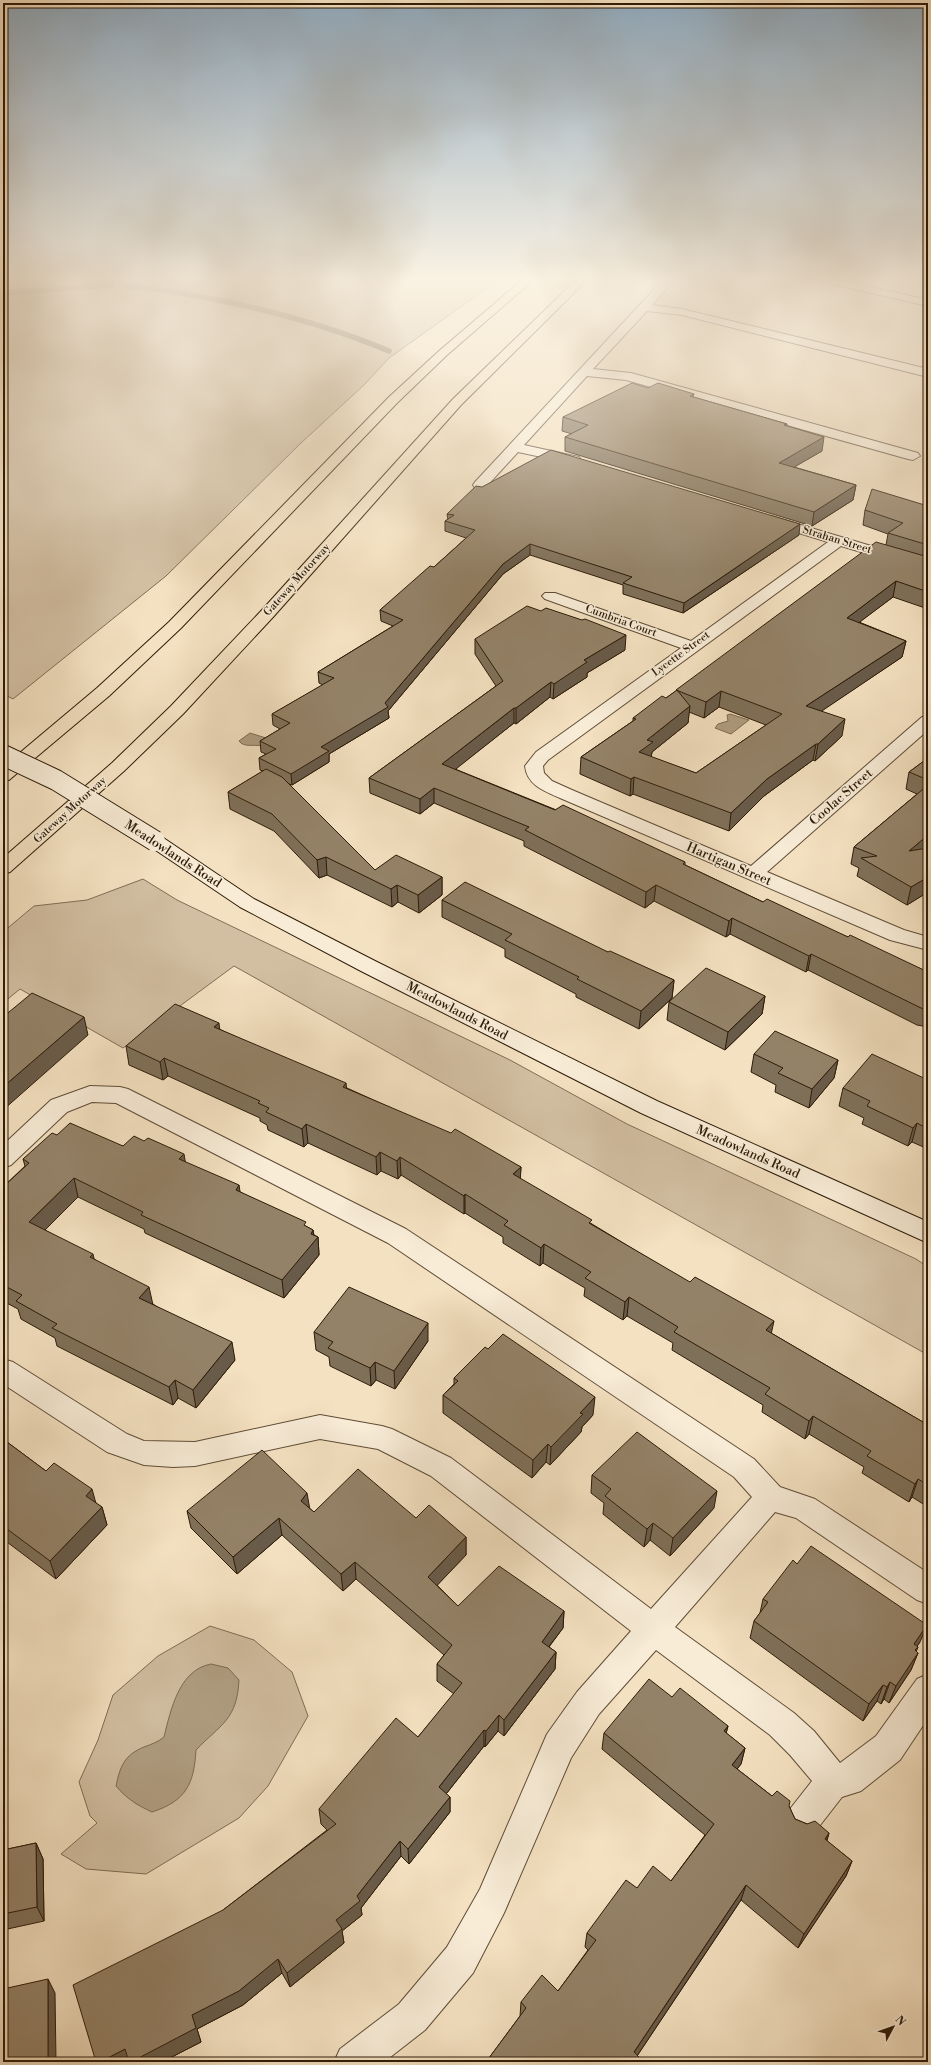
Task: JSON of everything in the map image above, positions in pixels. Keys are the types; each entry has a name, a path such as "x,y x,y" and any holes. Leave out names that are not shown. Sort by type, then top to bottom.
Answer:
{"highway":[{"path":"3,776 103,692 175,624 417,377"},
{"name":"Gateway Motorway","path":"3,868 118,768 177,710 268,613 456,402 481,377"}],"street":[{"path":"480,484 579,377"},
{"path":"632,377 913,456"},
{"path":"514,447 584,462"},
{"name":"Strahan Street","path":"756,516 928,568"},
{"name":"Lycette Street","path":"535,776 534,766 542,756 691,646 839,541"},
{"name":"Cumbria Court","path":"550,596 691,646"},
{"name":"Coolac Street","path":"753,874 928,721"},
{"name":"Meadowlands Road","path":"3,755 56,780 155,842 247,903 368,966 649,1107 928,1233"},
{"name":"Hartigan Street","path":"535,776 546,785 753,874 897,935 928,944"},
{"path":"3,1159 59,1106 90,1094 120,1095 397,1236 744,1468 770,1497 805,1508 928,1590"},
{"path":"3,1370 117,1443 144,1453 173,1455 195,1454 320,1427 382,1438 441,1467 652,1629 782,1724 802,1743 833,1781"},
{"path":"353,2062 412,2017 460,1960 492,1900 559,1746 588,1703 770,1497"},
{"path":"802,1821 833,1781 849,1779 888,1748 928,1690"}],"shaded area":[{"path":"3,377 371,377 300,444 166,576 13,699 3,694"},
{"path":"730,714 749,720 731,734 715,728 718,724 728,721 727,715"},
{"path":"250,733 266,738 262,746 246,745 239,741"},
{"path":"143,879 177,900 510,1060 627,1124 916,1259 928,1267 928,1355 234,966 123,1048 20,989 3,1003 3,932 34,906 87,900"},
{"path":"210,1626 254,1640 292,1672 308,1716 268,1786 239,1818 146,1874 86,1869 61,1854 97,1823 90,1816 79,1782 98,1740 113,1695 158,1656"},
{"path":"211,1664 228,1668 239,1680 235,1704 226,1720 196,1750 193,1772 186,1790 180,1797 164,1808 152,1812 132,1801 116,1786 121,1767 127,1758 137,1750 157,1742 164,1737 178,1692 184,1682 191,1674 200,1668"}],"building":[{"path":"632,383 648,388 658,383 694,394 690,396 787,424 784,425 824,437 779,463 856,485 814,512 565,437 588,425 563,417"},
{"path":"551,450 800,524 684,603 623,583 632,577 530,544 503,564 385,703 388,707 321,747 329,751 291,774 259,758 276,749 260,741 290,723 272,714 334,678 318,672 403,620 380,610 430,566 434,567 475,530 445,521 454,515 447,514 476,486 482,487"},
{"path":"872,489 928,506 928,545 888,533 903,523 865,510"},
{"path":"876,542 928,557 928,592 896,581 847,618 906,641 806,706 845,719 818,744 767,779 731,813 634,777 631,779 581,757 636,719 633,718 662,696 666,698","holes":["677,691 706,702 721,691 782,714 696,773 639,752 653,742 647,740 690,706"]},
{"path":"527,606 541,611 546,608 582,620 585,619 626,635 584,660 587,662 554,684 551,682 514,708 442,764 555,810 563,805 685,862 683,864 763,902 767,899 848,937 850,935 928,972 928,1010 921,1008 811,954 809,956 732,918 729,921 656,885 646,892 525,830 529,827 434,788 420,799 369,778 503,681 475,639"},
{"path":"928,758 928,780 909,772"},
{"path":"266,769 282,777 375,870 396,855 442,877 418,895 397,885 391,889 326,857 317,860 272,814 228,792"},
{"path":"928,785 928,835 909,851 928,848 928,877 911,887 861,858 877,856 854,847"},
{"path":"465,882 608,952 610,951 674,980 641,1011 577,979 579,977 505,940 512,934 442,900"},
{"path":"706,968 765,996 728,1032 669,1002"},
{"path":"32,993 84,1017 3,1087 3,1017"},
{"path":"175,1004 219,1023 214,1027 346,1083 343,1087 451,1133 455,1129 521,1167 513,1174 592,1220 589,1223 690,1282 695,1277 774,1321 766,1330 928,1425 928,1485 918,1479 915,1484 867,1456 871,1451 813,1416 809,1421 765,1394 770,1388 674,1332 678,1327 629,1297 625,1302 585,1278 591,1272 544,1244 541,1248 504,1225 508,1221 465,1194 464,1196 400,1157 397,1161 380,1152 376,1157 306,1124 302,1129 266,1112 269,1108 258,1103 260,1101 164,1058 160,1062 126,1046"},
{"path":"775,1031 838,1060 812,1089 778,1073 783,1068 754,1054"},
{"path":"872,1054 928,1080 928,1129 917,1123 913,1128 867,1106 870,1101 843,1088"},
{"path":"70,1123 123,1146 134,1136 144,1141 148,1138 184,1154 179,1159 239,1185 236,1190 306,1222 304,1225 313,1230 311,1234 318,1237 282,1280 141,1215 143,1212 74,1178 29,1222 93,1254 90,1257 149,1287 139,1298 232,1342 193,1390 175,1380 169,1387 52,1328 57,1324 16,1301 22,1295 3,1285 3,1187 29,1163 23,1159 52,1133 57,1135"},
{"path":"349,1287 428,1323 394,1371 375,1362 370,1368 328,1348 333,1342 314,1332"},
{"path":"503,1334 595,1397 580,1413 583,1414 551,1447 548,1444 533,1460 443,1395 458,1381 454,1378 485,1347 488,1349"},
{"path":"637,1432 717,1491 673,1538 653,1523 647,1529 605,1496 611,1489 592,1475"},
{"path":"3,1439 46,1471 54,1463 92,1489 86,1496 102,1507 50,1561 3,1526"},
{"path":"262,1450 307,1493 301,1501 314,1512 358,1469 416,1518 429,1505 466,1537 428,1577 458,1606 499,1566 564,1611 542,1642 556,1652 504,1720 499,1715 486,1731 484,1730 439,1787 450,1797 408,1849 400,1841 357,1896 360,1901 336,1920 342,1929 287,1973 278,1959 239,1991 192,2015 196,2028 131,2062 129,2062 125,2049 100,2062 96,2062 73,1985 223,1910 336,1824 319,1809 396,1718 418,1737 462,1683 437,1664 452,1645 355,1562 341,1574 279,1518 233,1557 187,1511"},
{"path":"811,1546 927,1625 914,1644 918,1647 915,1650 918,1653 896,1686 890,1682 887,1687 883,1685 869,1704 754,1621 768,1602 763,1599 793,1560 797,1564"},
{"path":"649,1679 672,1697 680,1688 728,1726 724,1731 745,1748 732,1765 772,1796 777,1791 790,1801 789,1806 795,1819 807,1824 815,1821 829,1833 825,1839 852,1861 804,1934 746,1885 634,2052 643,2061 642,2062 484,2062 489,2058 526,2008 521,2002 542,1975 558,1991 596,1940 587,1933 626,1880 637,1888 653,1866 671,1881 714,1824 604,1733"},
{"path":"36,1843 37,1907 3,1914 3,1850"},
{"path":"48,1979 48,2062 3,2062 3,1989"}]}
